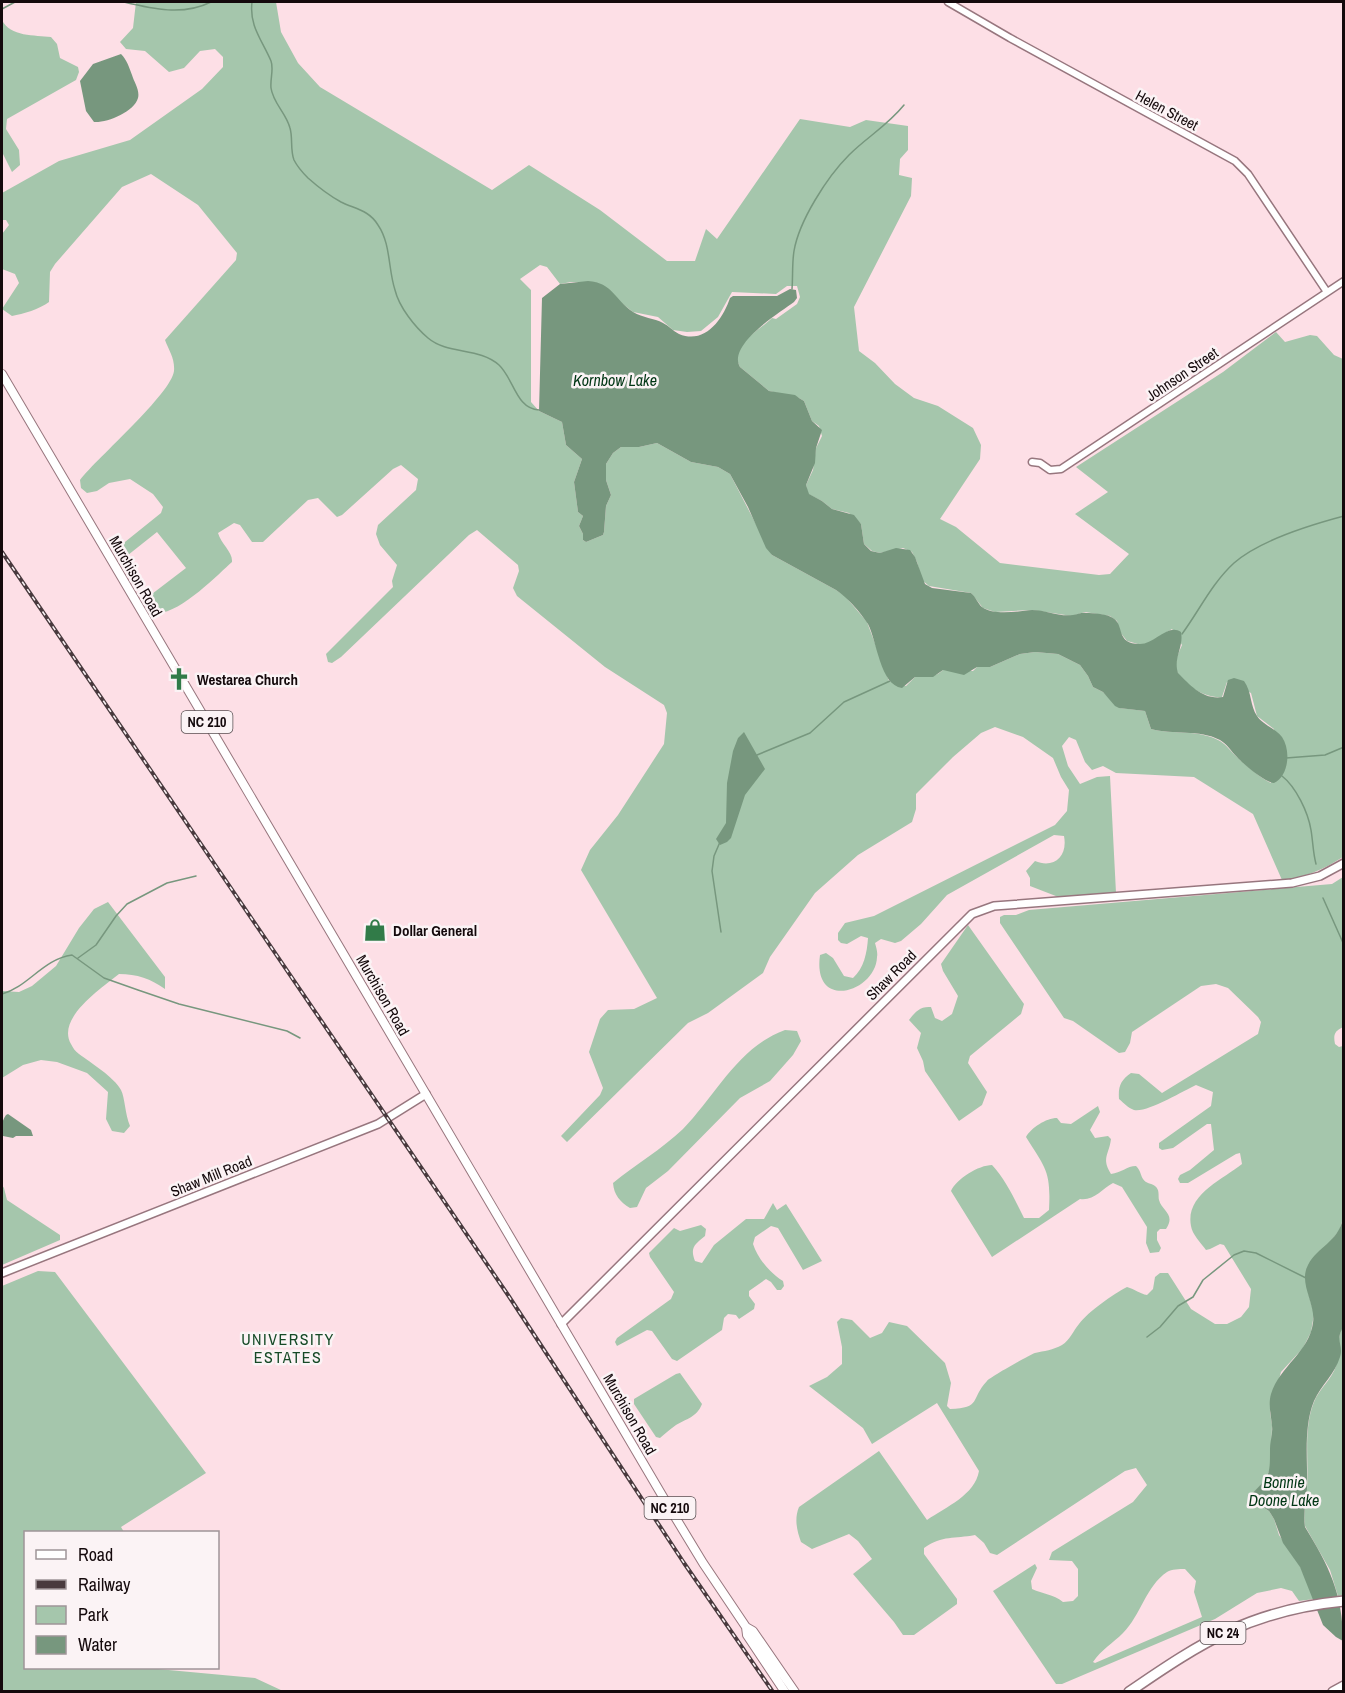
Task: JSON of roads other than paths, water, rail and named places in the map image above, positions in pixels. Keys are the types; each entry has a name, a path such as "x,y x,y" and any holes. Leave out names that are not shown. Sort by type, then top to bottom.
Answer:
{"highway":[{"name":"NC 24","path":"1140,1692 1175,1660 1220,1634 1275,1613 1303,1606 1344,1601"},
{"path":"1129,1692 1175,1660"},
{"path":"1333,1692 1344,1686"}],"main road":[{"name":"Murchison Road","path":"2,374 686,1536 746,1627 747,1635 785,1692"},
{"name":"Shaw Road","path":"561,1324 972,914 994,906 1292,883 1320,876 1344,863"},
{"name":"Shaw Mill Road","path":"2,1273 378,1124 426,1094"},
{"name":"Murchison Road","path":"746,1627 753,1631 795,1692"}],"street":[{"name":"Helen Street","path":"948,2 1235,161 1248,174 1327,292"},
{"name":"Johnson Street","path":"1032,462 1040,463 1050,470 1061,469 1344,281"}],"water":[{"path":"121,54 128,64 138,98 131,108 119,116 106,121 94,122 86,111 80,81 93,64"},
{"name":"Kornbow Lake","path":"588,281 608,288 633,312 660,321 679,334 688,336 697,336 712,328 733,296 777,296 790,289 796,290 797,298 794,302 756,330 741,349 738,358 740,367 769,391 795,395 804,401 812,421 822,430 816,448 815,463 806,485 809,494 832,509 854,515 861,524 864,544 871,551 880,553 896,548 910,550 925,584 932,588 971,593 987,610 1007,612 1037,610 1068,615 1084,613 1104,615 1117,621 1127,641 1140,644 1171,630 1181,632 1177,662 1178,673 1198,691 1216,697 1223,697 1228,680 1234,678 1244,681 1257,716 1285,742 1287,762 1283,775 1274,783 1266,780 1244,764 1222,742 1212,737 1203,734 1151,729 1145,711 1115,706 1103,692 1093,687 1080,665 1058,654 1035,652 1020,654 990,667 977,667 964,675 943,670 933,677 915,677 902,688 895,685 884,671 868,624 854,606 836,590 772,555 766,548 730,474 718,467 691,462 657,443 639,447 621,447 613,453 606,464 606,480 611,495 606,506 603,535 586,542 583,540 579,526 583,516 578,512 574,482 582,459 566,445 562,422 539,411 542,298 560,284"},
{"path":"744,732 765,769 745,795 731,838 720,845 716,839 726,823 727,783 733,751 738,738"},
{"path":"8,1114 31,1130 33,1136 13,1138 3,1136 2,1125"},
{"name":"Bonnie Doone Lake","path":"1343,1219 1344,1326 1339,1339 1341,1353 1335,1369 1314,1401 1308,1422 1307,1489 1304,1517 1305,1527 1333,1581 1340,1609 1343,1641 1323,1625 1300,1567 1283,1543 1274,1519 1269,1511 1251,1500 1250,1496 1269,1471 1272,1429 1271,1394 1281,1375 1306,1342 1313,1323 1305,1272 1312,1259 1336,1234"}],"waterway":[{"path":"2,9 15,2"},
{"path":"86,2 99,2"},
{"path":"124,2 168,10 190,9 211,2"},
{"path":"252,2 254,26 272,64 272,93 290,128 293,156 297,165 308,178 328,194 366,213 374,220 385,240 393,282 400,303 423,333 445,347 491,359 504,371 525,405 539,410"},
{"path":"792,289 793,256 797,239 815,200 849,155 904,105"},
{"path":"1182,634 1219,579 1234,563 1271,540 1344,516"},
{"path":"757,755 810,733 844,702 890,681"},
{"path":"1286,758 1325,755 1344,747"},
{"path":"1282,776 1301,800 1311,830 1316,864"},
{"path":"720,842 714,856 712,871 721,932"},
{"path":"78,958 96,945 127,904 167,883 196,876"},
{"path":"1323,898 1344,945"},
{"path":"2,994 20,986 52,962 72,955 104,978 179,1004 287,1031 300,1038"},
{"path":"1147,1337 1160,1327 1178,1306 1193,1297 1203,1280 1234,1255 1244,1251 1256,1253 1306,1278"}],"railway":[{"path":"2,552 508,1295 684,1563 773,1692"}],"place":[{"name":"Westarea Church","path":"179,679"},
{"name":"Dollar General","path":"375,930"}],"district":[{"name":"UNIVERSITY ESTATES","path":"288,1348"}]}
